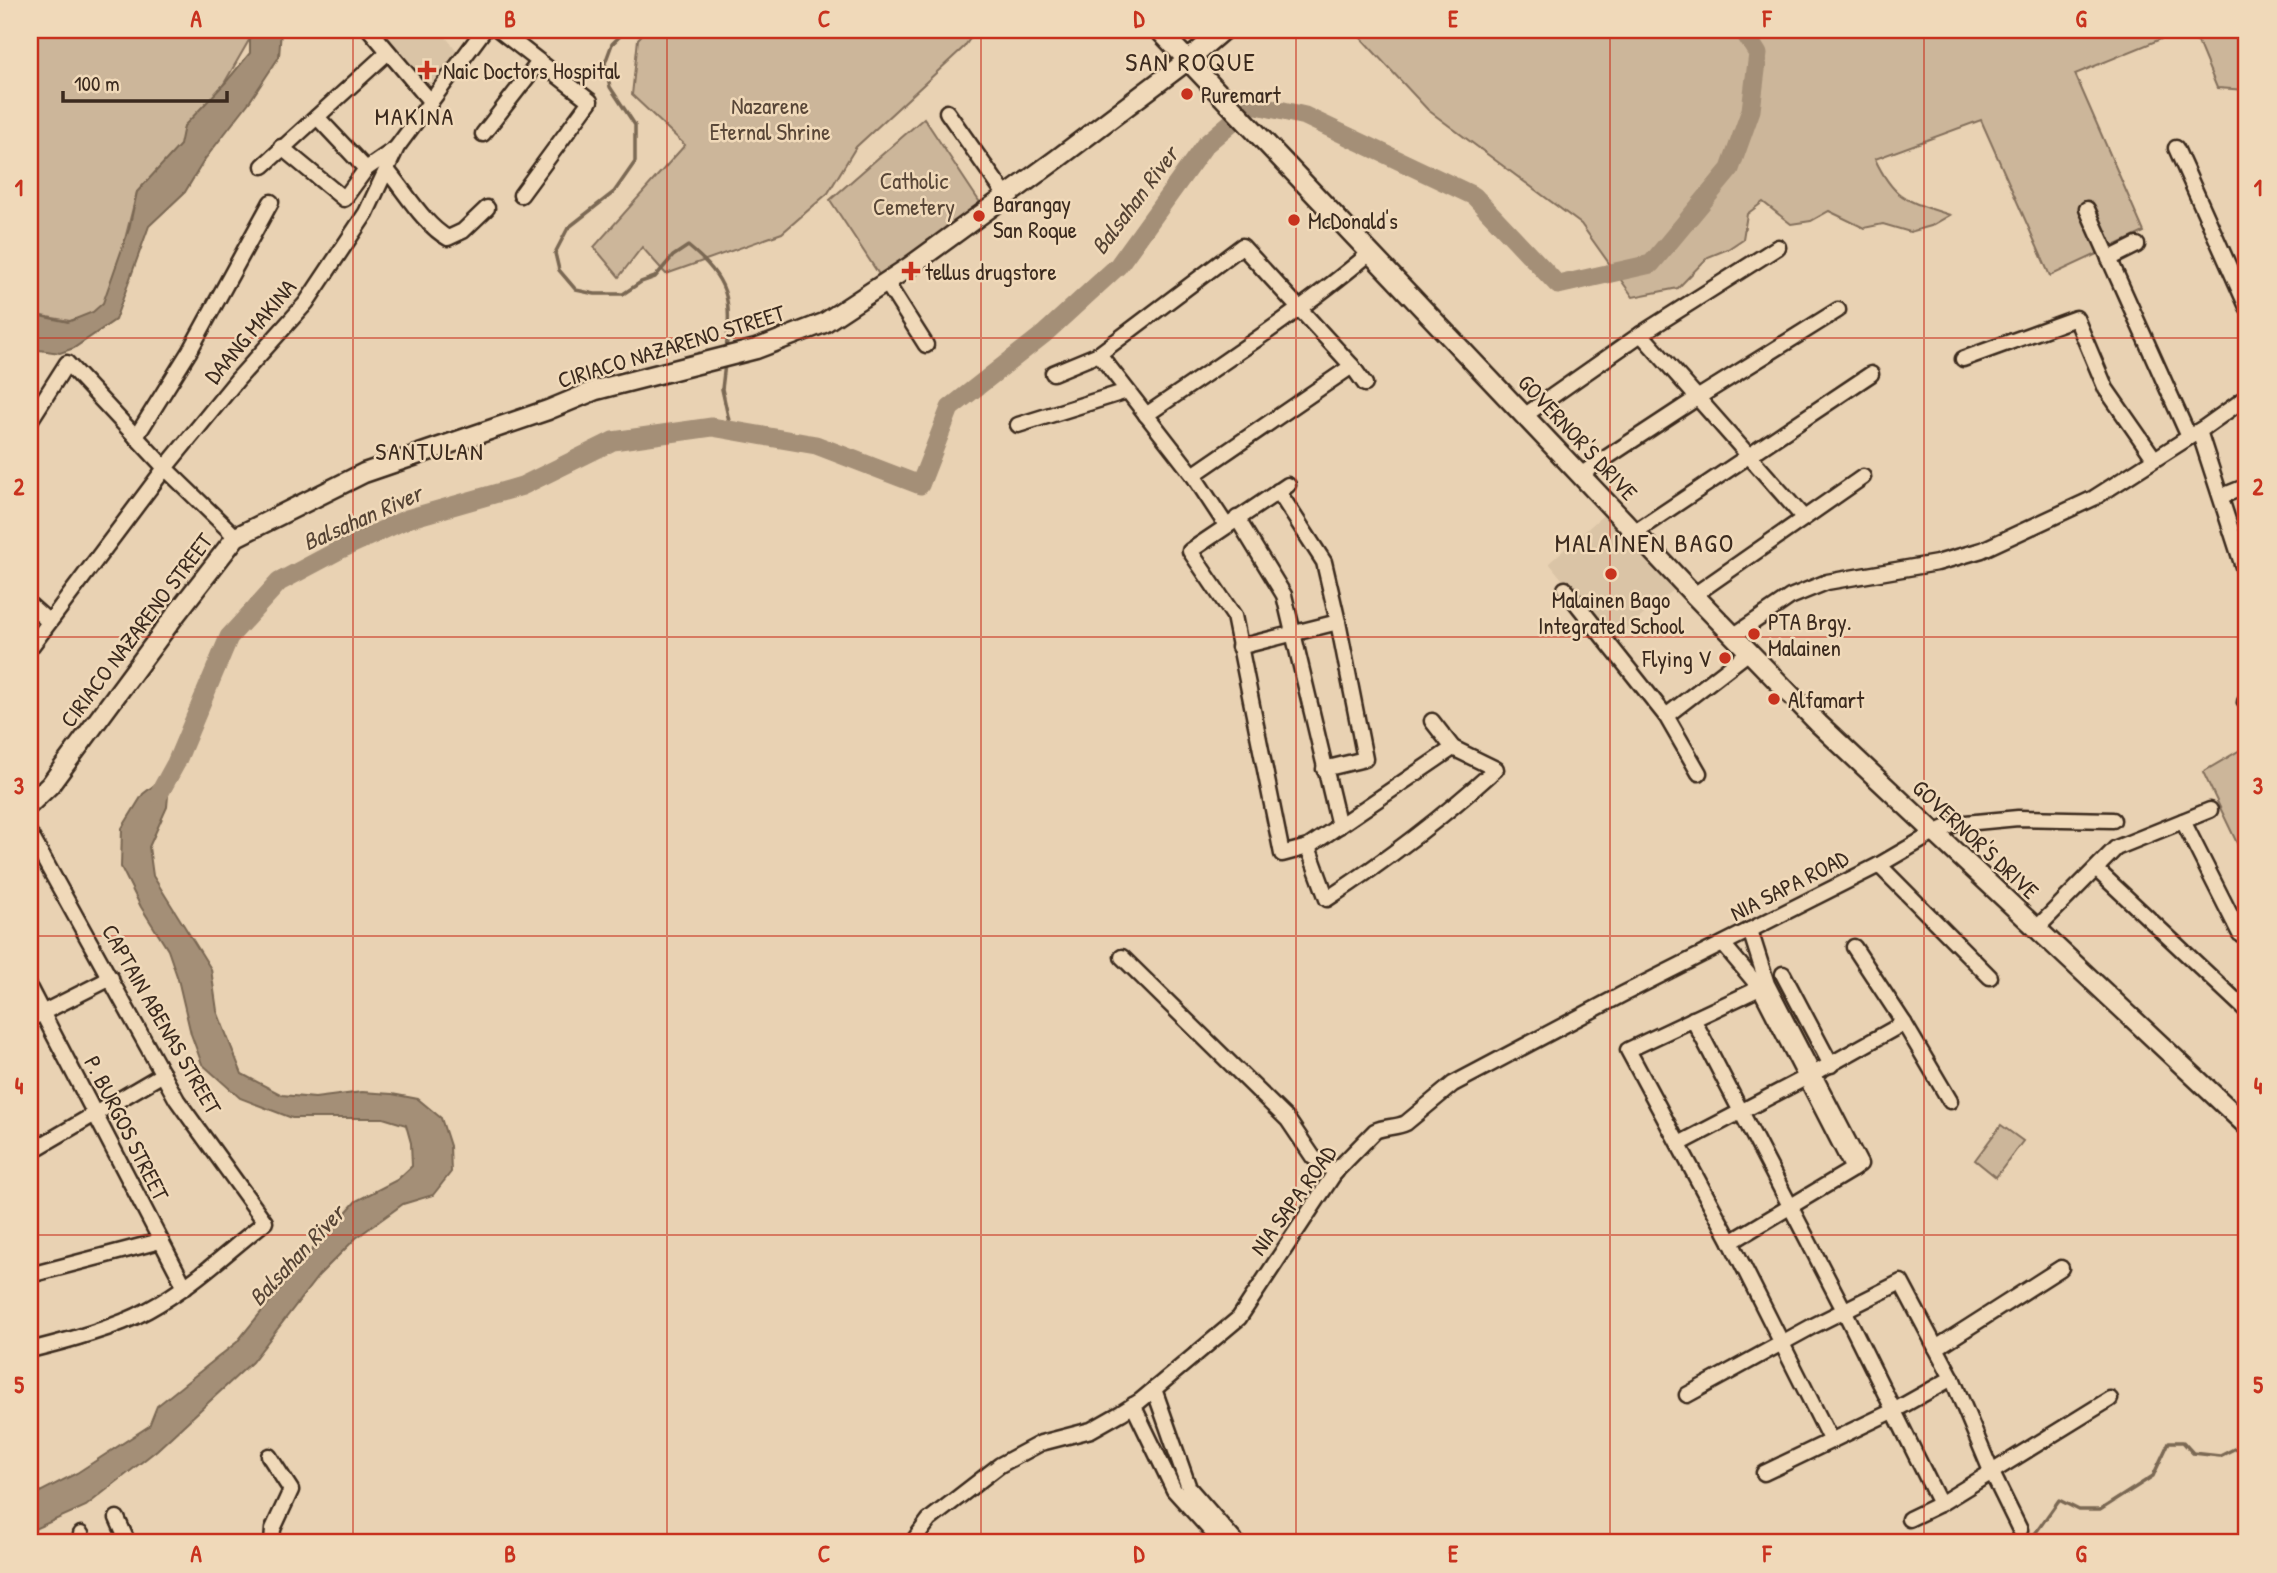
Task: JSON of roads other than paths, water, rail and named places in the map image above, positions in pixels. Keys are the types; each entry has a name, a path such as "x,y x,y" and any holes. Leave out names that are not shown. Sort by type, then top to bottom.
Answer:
{"main road":[{"name":"GOVERNOR'S DRIVE","path":"1159,30 1262,139 1362,254 1524,416 1829,733 2247,1126"},
{"name":"CIRIACO NAZARENO STREET","path":"30,804 57,776 236,537 364,473 548,410 596,390 787,339 824,323 1006,197 1188,60 1223,30"}],"street":[{"path":"370,30 431,102"},
{"path":"499,30 590,101 521,195"},
{"name":"DAANG MAKINA","path":"30,648 165,468 237,380 306,303 366,213 397,148 480,31"},
{"path":"263,166 388,52"},
{"path":"483,134 539,62"},
{"path":"947,112 1006,197"},
{"path":"317,117 366,169"},
{"path":"281,148 344,199 366,169 397,148"},
{"path":"2176,148 2247,307"},
{"path":"387,170 424,215 449,238 463,231 487,208"},
{"path":"136,437 188,352 271,202"},
{"path":"2087,209 2222,496 2244,556 2247,579"},
{"path":"2109,259 2137,245"},
{"path":"1054,373 1099,354 1242,246 1352,366 1365,384"},
{"path":"1524,416 1641,334 1778,247"},
{"path":"1146,415 1299,310 1326,286 1334,283 1362,254"},
{"path":"886,282 926,345"},
{"path":"1580,475 1838,310"},
{"path":"1963,359 2076,318 2106,389 2154,458"},
{"path":"1641,334 1803,517"},
{"path":"1099,354 1232,522 1284,595 1339,826"},
{"path":"31,415 67,363 165,468 236,537"},
{"path":"1193,475 1352,366"},
{"path":"1635,532 1871,373"},
{"path":"1018,425 1127,391"},
{"path":"1733,636 1790,597 1827,582 1937,564 1982,550 2094,498 2247,397"},
{"path":"1694,595 1863,477"},
{"path":"2222,496 2247,486"},
{"path":"1324,769 1365,760 1324,562 1283,488 1190,551 1234,616 1282,854 1308,847 1452,748"},
{"path":"1565,589 1665,714 1699,773"},
{"path":"30,605 49,622"},
{"path":"1239,647 1338,622"},
{"path":"1665,714 1666,716 1749,652"},
{"path":"1308,847 1326,899 1373,869 1446,815 1496,769 1452,748 1432,721"},
{"path":"2036,929 2116,848 2210,810"},
{"name":"NIA SAPA ROAD","path":"912,1543 929,1520 1000,1465 1041,1443 1091,1430 1133,1405 1239,1318 1336,1172 1375,1131 1406,1123 1453,1084 1955,824 2018,818 2113,820"},
{"path":"2183,821 2241,934"},
{"name":"CAPTAIN ABENAS STREET","path":"30,834 177,1100 265,1222 185,1287"},
{"path":"1879,865 1990,977"},
{"path":"2096,869 2247,1011"},
{"path":"1731,1242 1860,1164 1763,986 1750,930"},
{"path":"1723,944 1763,986"},
{"path":"1854,947 1904,1023 1950,1101"},
{"path":"1122,957 1288,1120 1313,1157 1336,1172"},
{"path":"1783,974 1830,1065"},
{"path":"36,1015 111,978"},
{"path":"1763,986 1628,1050 1783,1342 1831,1441"},
{"name":"P. BURGOS STREET","path":"30,989 36,1015 94,1115 185,1287"},
{"path":"1693,1019 1895,1410 1940,1504"},
{"path":"1679,1144 1810,1076 1904,1023"},
{"path":"30,1152 163,1074"},
{"path":"30,1275 160,1241"},
{"path":"1936,1348 2061,1268"},
{"path":"1687,1395 1783,1342 1902,1282 1952,1378 1991,1471 2020,1530"},
{"path":"30,1350 72,1339 146,1311 185,1287"},
{"path":"1764,1473 1895,1410 1952,1378"},
{"path":"1154,1389 1189,1488 1237,1543"},
{"path":"1909,1519 1940,1504 2110,1399"},
{"path":"1133,1405 1174,1490 1222,1543"},
{"path":"269,1456 290,1490 274,1529 272,1543"},
{"path":"1170,1480 1183,1472"},
{"path":"117,1518 128,1543"}],"waterway":[{"path":"626,30 612,44 605,63 610,87 635,125 635,162 614,192 568,228 555,253 559,270 576,290 595,294 623,294 641,282 655,277 673,256 688,246 712,269 725,291 728,317 726,350"},
{"name":"Balsahan River","path":"159,794 176,763 229,637 279,582 341,549 407,519 522,486 613,441 712,427 816,445 920,485 950,408 1044,334 1118,266 1205,145 1253,104 1305,116 1474,196 1558,285 1651,264 1730,169 1751,110 1758,54 1743,30"},
{"path":"725,364 722,389 731,430"},
{"path":"2023,1543 2032,1538 2059,1500 2079,1510 2100,1510 2153,1476 2169,1442 2183,1442 2193,1453 2220,1456 2240,1446 2247,1394"}],"place":[{"name":"Naic Doctors Hospital","path":"427,70"},
{"name":"Puremart","path":"1187,94"},
{"name":"Barangay San Roque","path":"979,216"},
{"name":"McDonald's","path":"1294,220"},
{"name":"tellus drugstore","path":"911,271"},
{"name":"Malainen Bago Integrated School","path":"1611,574"},
{"name":"PTA Brgy. Malainen","path":"1754,634"},
{"name":"Flying V","path":"1725,658"},
{"name":"Alfamart","path":"1774,699"}],"district":[{"name":"SAN ROQUE","path":"1191,61"},
{"name":"MAKINA","path":"415,116"},
{"name":"SANTULAN","path":"430,451"},
{"name":"MALAINEN BAGO","path":"1645,542"}],"park label":[{"name":"Nazarene Eternal Shrine","path":"770,118"},
{"name":"Catholic Cemetery","path":"914,193"}]}
